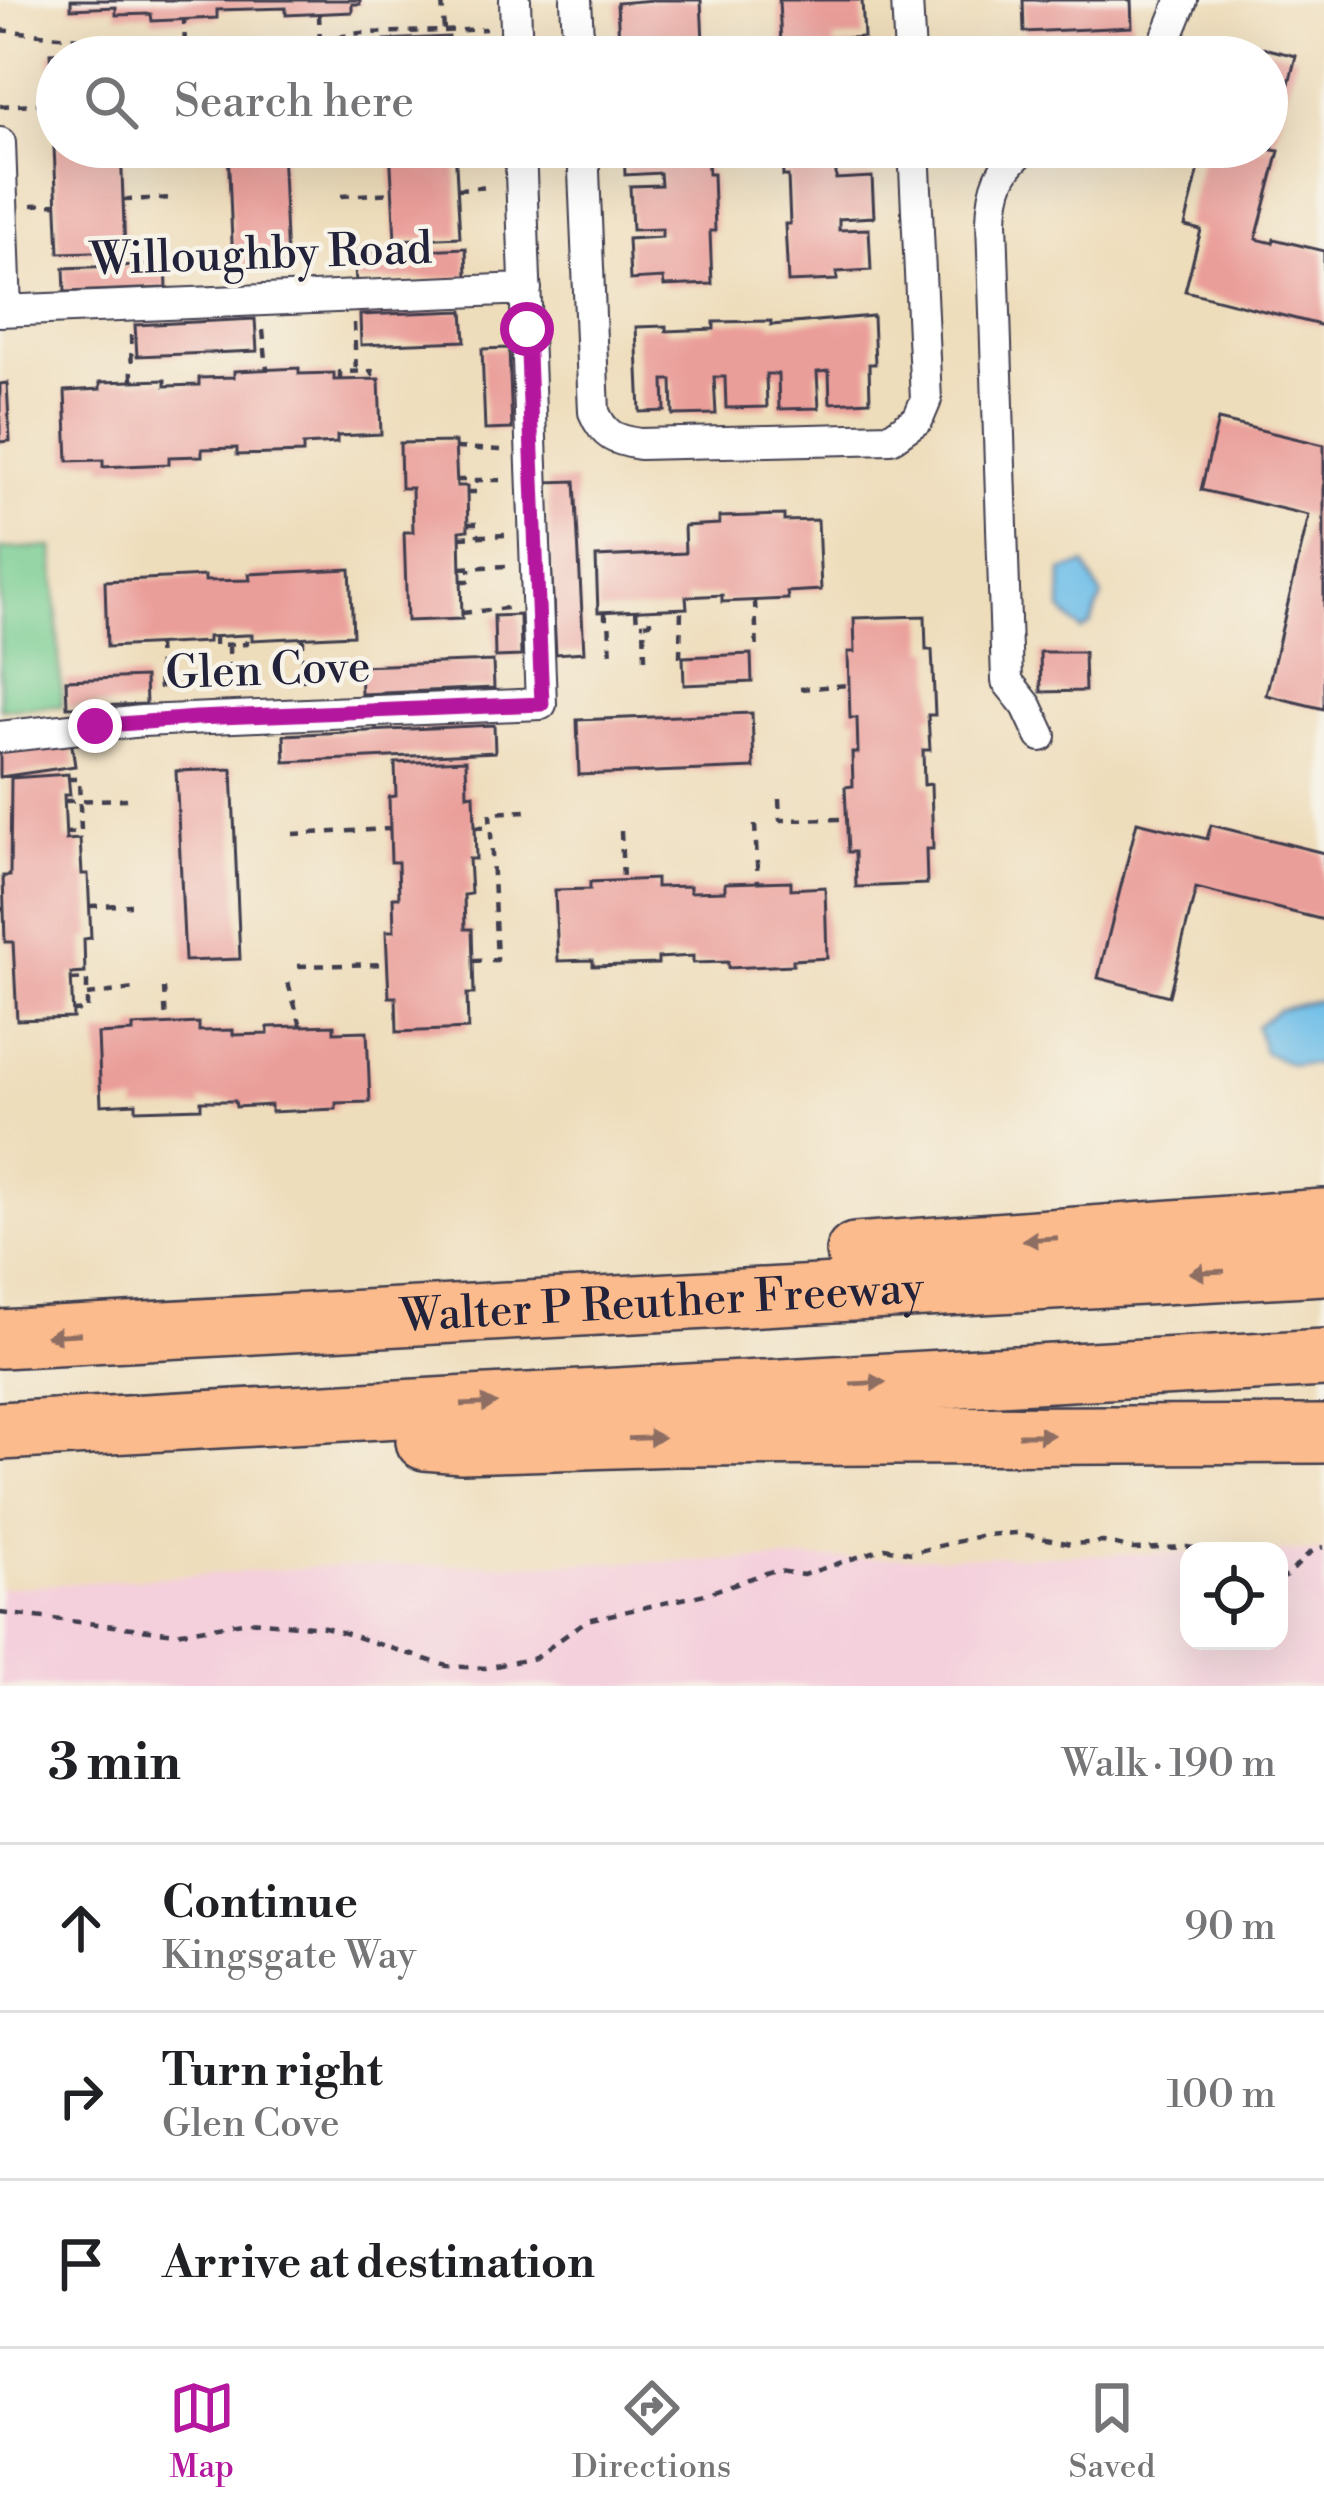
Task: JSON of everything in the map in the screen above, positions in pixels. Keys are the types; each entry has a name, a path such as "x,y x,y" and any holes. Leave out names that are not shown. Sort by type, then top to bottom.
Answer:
{"highway":[{"path":"144,1330 742,1260 1324,1218"},
{"name":"Walter P Reuther Freeway","path":"0,1339 1324,1266"},
{"name":"Walter P Reuther Freeway","path":"0,1431 1324,1358"},
{"path":"194,1419 462,1444 698,1437 1324,1434"}],"street":[{"path":"577,0 578,36"},
{"path":"907,0 909,36"},
{"path":"1167,36 1182,0"},
{"path":"0,143 3,310"},
{"path":"521,168 538,606"},
{"path":"584,168 594,412 601,428 614,440 640,444 891,438 918,419 926,400 915,168"},
{"path":"1006,168 995,184 992,221 1007,681 1027,706 1041,736"},
{"name":"Willoughby Road","path":"3,310 526,290"},
{"name":"Glen Cove","path":"0,737 160,720 542,704 538,606"}],"path":[{"path":"442,0 444,31"},
{"path":"319,14 320,36"},
{"path":"184,20 185,36"},
{"path":"346,36 516,28"},
{"path":"0,30 60,36"},
{"path":"0,106 36,104"},
{"path":"341,196 393,193"},
{"path":"122,200 176,198"},
{"path":"353,297 356,372"},
{"path":"261,301 267,369"},
{"path":"130,305 132,381"},
{"path":"340,380 340,372 372,371 372,379"},
{"path":"455,448 532,465"},
{"path":"456,480 476,480 532,465"},
{"path":"467,492 476,492 476,480"},
{"path":"468,524 477,524 478,536"},
{"path":"460,537 535,533"},
{"path":"461,568 536,565"},
{"path":"461,581 470,580 470,568"},
{"path":"755,601 757,654"},
{"path":"462,613 538,606"},
{"path":"680,657 681,608"},
{"path":"636,610 637,624 644,624 650,623 650,610"},
{"path":"605,612 610,660"},
{"path":"644,624 645,659"},
{"path":"214,636 215,645 229,645 247,644 246,635"},
{"path":"303,638 303,714"},
{"path":"158,644 160,720"},
{"path":"229,645 231,717"},
{"path":"800,689 849,685"},
{"path":"65,833 81,832 80,779 69,779"},
{"path":"64,801 127,799"},
{"path":"779,799 780,820 847,819"},
{"path":"473,961 497,960 490,813 526,808"},
{"path":"475,827 491,826"},
{"path":"755,826 758,882"},
{"path":"292,834 390,829"},
{"path":"621,831 623,880"},
{"path":"89,906 131,905"},
{"path":"298,966 388,964"},
{"path":"71,980 87,979 87,1010 73,1011"},
{"path":"288,983 301,1026"},
{"path":"164,988 166,1024"},
{"path":"87,994 134,989"},
{"path":"0,1613 176,1633 248,1621 325,1627 447,1666 485,1668 535,1658 587,1620 705,1594 775,1570 802,1575 885,1548 911,1553 984,1535 1017,1533 1070,1544 1180,1547"},
{"path":"1288,1576 1305,1556 1324,1547"}],"shaded area":[{"path":"1288,1551 1324,1551 1324,1686 0,1686 0,1588 314,1567 1180,1553 1180,1650 1288,1650"}],"green space":[{"path":"53,547 62,706 0,709 0,549"}],"water":[{"path":"1085,564 1102,597 1090,625 1081,630 1061,610 1062,571"},
{"path":"1324,999 1324,1065 1291,1064 1264,1052 1256,1026 1278,1010"}],"building":[{"path":"71,0 360,0 360,4 352,4 352,12 286,15 286,8 217,10 217,18 152,21 151,14 116,15 116,7 71,9"},
{"path":"701,0 703,36 619,36 617,3"},
{"path":"779,0 862,0 864,36 781,36"},
{"path":"1023,0 1131,0 1132,27 1024,32"},
{"path":"1288,54 1296,56 1288,87"},
{"path":"55,168 122,168 125,251 59,253"},
{"path":"229,168 283,168 287,263 233,266"},
{"path":"391,168 456,168 460,237 395,240"},
{"path":"625,168 708,168 708,174 713,174 712,284 664,286 663,278 630,280 628,239 662,237 662,229 632,230 630,186 661,185 660,173 625,175"},
{"path":"783,168 836,168 836,179 872,177 874,217 839,219 839,230 869,229 871,270 837,272 837,280 788,282 788,176 783,176"},
{"path":"1199,168 1275,168 1256,239 1324,251 1324,326 1185,291 1201,230 1185,226"},
{"path":"466,248 467,277 356,282 354,253"},
{"path":"166,264 167,288 65,292 64,268"},
{"path":"463,311 465,341 361,345 360,315"},
{"path":"873,316 875,364 869,364 870,401 830,403 829,371 817,372 819,408 779,409 778,374 766,374 767,407 726,408 725,377 714,377 716,414 673,415 672,380 664,380 665,411 640,412 636,327 714,329 714,322 771,321 771,325"},
{"path":"255,319 257,351 137,356 135,325"},
{"path":"509,348 512,429 485,430 482,349"},
{"path":"299,368 299,374 334,373 334,380 379,379 381,434 337,436 337,443 303,445 303,453 237,455 237,448 202,449 202,456 169,457 169,464 103,467 103,460 68,461 65,391 100,389 100,382 165,380 165,386 199,385 199,378 234,377 234,371"},
{"path":"7,383 10,441 0,442 0,384"},
{"path":"1218,420 1324,445 1324,709 1266,695 1309,515 1201,490"},
{"path":"455,442 457,486 467,486 468,530 460,531 462,619 407,621 404,532 413,532 412,488 401,488 400,443"},
{"path":"575,481 584,652 556,654 547,482"},
{"path":"784,515 784,521 818,520 821,590 787,592 788,599 722,602 722,595 686,597 687,608 598,612 596,557 685,553 684,526 719,524 719,517"},
{"path":"350,569 353,635 252,640 252,635 246,635 208,637 208,642 107,647 105,581 205,576 205,581 250,580 249,574"},
{"path":"520,615 521,656 495,657 494,616"},
{"path":"925,616 935,715 928,715 930,750 923,750 924,785 931,784 933,849 926,849 927,884 856,887 855,852 848,852 845,787 853,786 852,753 858,753 857,718 850,718 848,652 855,652 854,618"},
{"path":"1040,652 1084,652 1085,691 1041,692"},
{"path":"751,654 752,682 684,685 683,657"},
{"path":"493,661 494,688 361,694 360,666"},
{"path":"145,677 146,704 67,707 66,680"},
{"path":"752,713 754,768 579,775 577,720"},
{"path":"494,725 495,752 285,762 284,735"},
{"path":"71,739 75,766 0,777 0,750"},
{"path":"466,760 467,795 474,794 476,859 469,859 471,894 464,895 465,929 472,929 474,994 467,994 468,1029 397,1032 396,997 389,997 386,931 394,931 393,897 399,897 398,862 391,862 389,797 396,796 395,763"},
{"path":"232,769 240,959 185,961 176,771"},
{"path":"68,774 66,840 80,839 82,874 88,874 91,938 84,939 85,973 71,974 73,1018 17,1020 13,942 5,942 3,876 10,876 11,778"},
{"path":"1137,822 1207,839 1211,825 1324,853 1324,920 1196,888 1169,996 1098,978"},
{"path":"656,879 656,887 690,886 690,892 725,891 725,883 791,881 791,889 825,887 827,958 728,968 728,962 693,963 693,956 658,958 658,964 593,966 593,960 558,961 555,890 590,889 590,882"},
{"path":"199,1023 199,1031 233,1030 233,1035 268,1034 268,1027 334,1025 334,1032 367,1031 370,1102 271,1112 271,1105 236,1107 235,1101 201,1101 201,1108 136,1110 136,1103 101,1105 98,1034 133,1032 133,1026"}],"route":[{"path":"95,726 542,704 527,329"}]}
